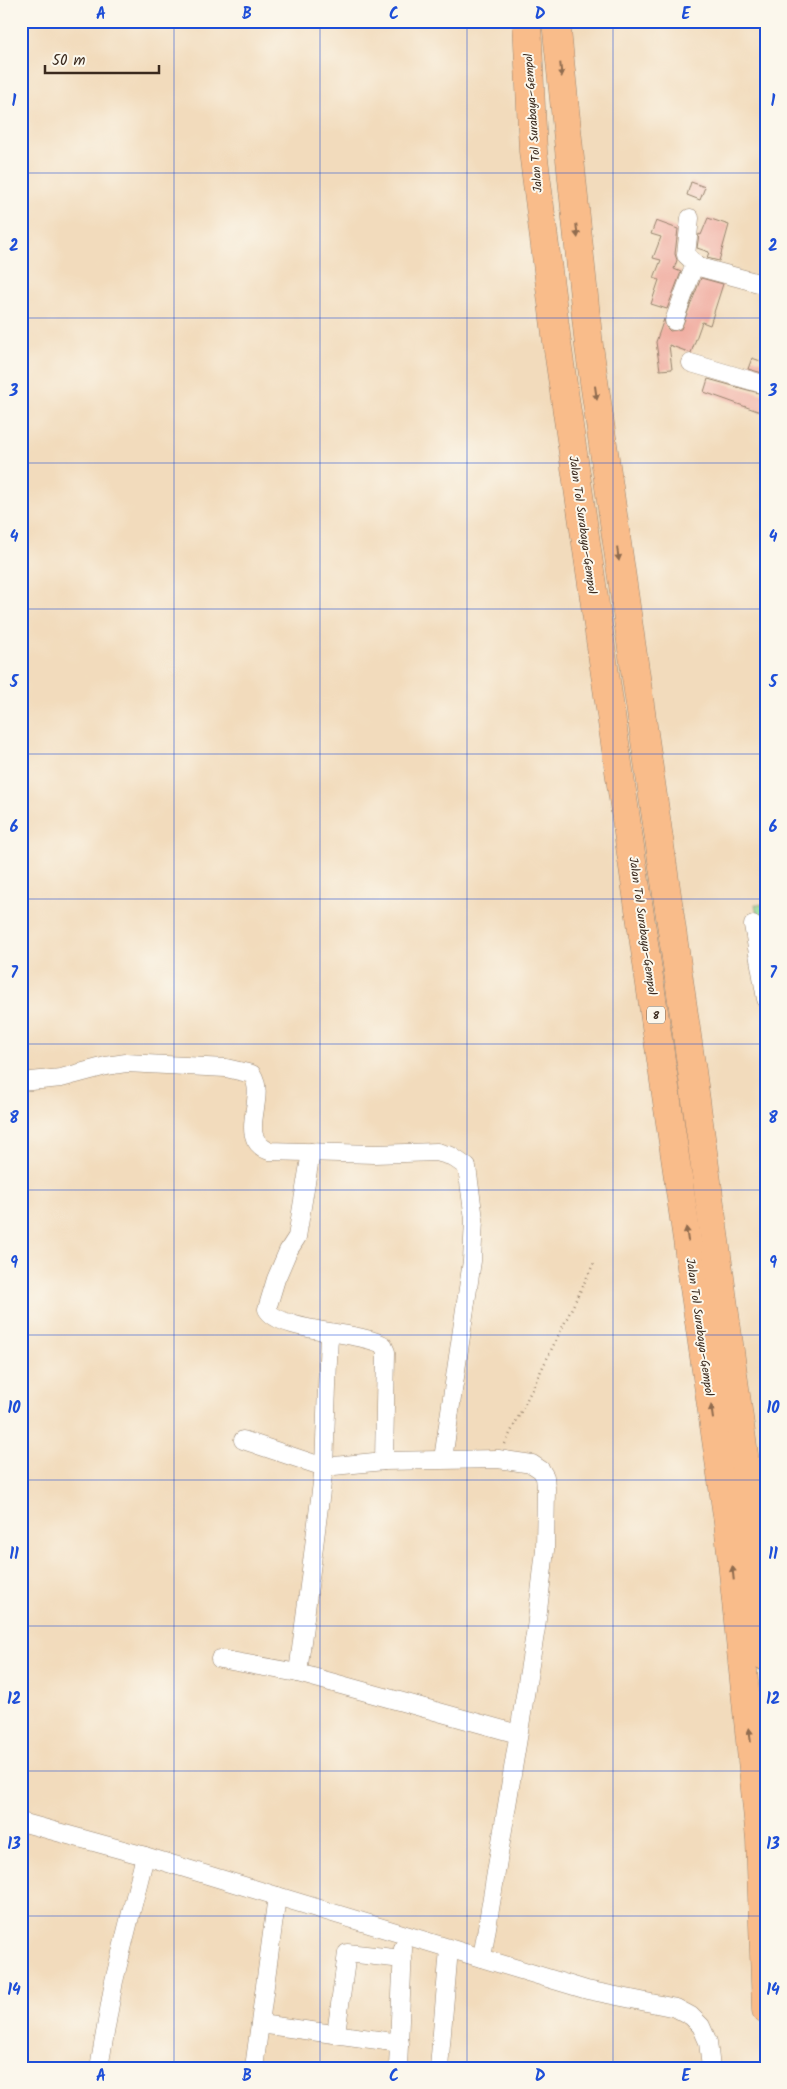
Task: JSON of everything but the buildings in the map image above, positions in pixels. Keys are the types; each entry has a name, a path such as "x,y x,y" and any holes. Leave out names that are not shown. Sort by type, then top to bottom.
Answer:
{"highway":[{"name":"Jalan Tol Surabaya–Gempol","path":"527,21 532,151 558,350 728,1522 760,1839 766,2010"},
{"name":"Jalan Tol Surabaya–Gempol","path":"556,21 589,346 692,1071 753,1521 766,1658"}],"street":[{"path":"690,218 686,255 699,267 766,285"},
{"path":"674,321 695,263"},
{"path":"691,363 766,385"},
{"path":"753,925 766,999"},
{"path":"21,1082 60,1078 106,1066 126,1064 243,1070 252,1074 257,1088 253,1135 255,1143 269,1151 437,1152 450,1156 467,1167 474,1219 472,1261 443,1459"},
{"path":"312,1152 297,1237 288,1251 276,1279 268,1309 277,1318 329,1334 380,1342 386,1348 384,1461"},
{"path":"298,1673 324,1467 329,1334"},
{"path":"243,1440 324,1467 384,1461 498,1459 532,1464 541,1470 546,1488 545,1550 536,1628 482,1958"},
{"path":"220,1658 298,1673 518,1734"},
{"path":"21,1822 145,1856 587,1990 676,2008 691,2016 701,2026 708,2042 711,2068"},
{"path":"99,2068 114,1981 145,1856"},
{"path":"254,2068 277,1896"},
{"path":"398,2068 404,1936"},
{"path":"439,2068 448,1949"},
{"path":"336,2034 348,1952 403,1959"},
{"path":"260,2024 400,2043"}],"path":[{"path":"498,1459 595,1261"}],"green space":[{"path":"755,904 766,905 766,920 758,919"}]}
